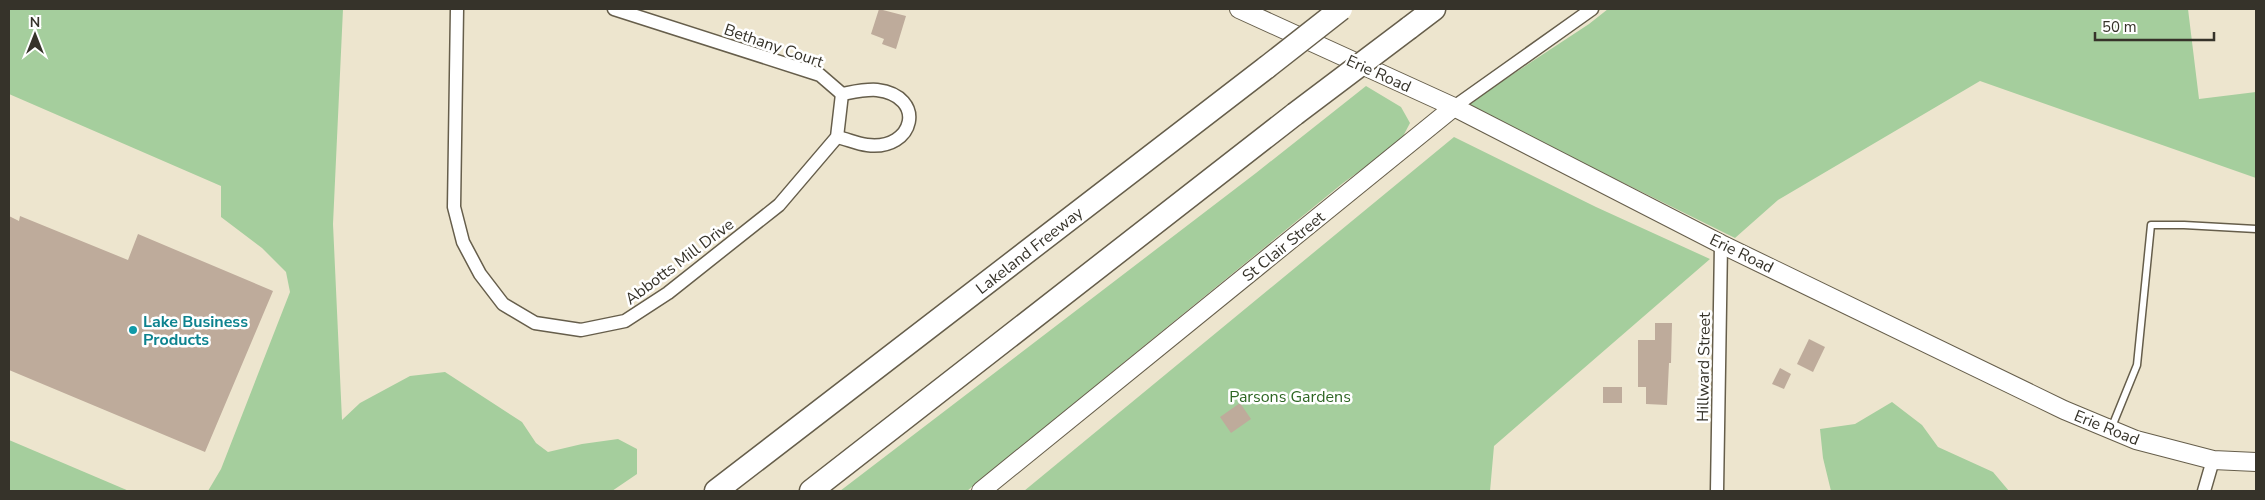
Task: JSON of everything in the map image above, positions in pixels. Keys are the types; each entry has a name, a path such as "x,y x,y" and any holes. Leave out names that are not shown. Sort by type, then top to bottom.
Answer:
{"highway":[{"name":"Lakeland Freeway","path":"716,491 1341,9"},
{"path":"811,491 1295,114 1434,9"}],"street":[{"name":"Abbotts Mill Drive","path":"458,9 454,207 463,242 480,274 503,304 535,323 581,330 625,321 668,293 779,205 837,137"},
{"name":"Bethany Court","path":"614,9 820,75 842,94"},
{"name":"Erie Road","path":"1239,9 1454,107 1721,244 2064,410 2136,440 2213,460 2256,462"},
{"name":"St Clair Street","path":"981,491 1454,107 1592,9"},
{"path":"876,90 893,94 907,104 910,114 908,129 898,140 886,144 868,145 837,137 842,94 876,90"},
{"name":"Hillward Street","path":"1717,491 1721,244"},
{"path":"2204,491 2213,460"}],"lane":[{"path":"2110,430 2137,365 2151,225 2256,229"}],"green space":[{"path":"9,9 343,9 333,224 342,420 360,403 410,376 445,372 522,422 536,443 548,452 582,444 618,439 637,449 637,474 612,491 208,491 221,469 290,292 286,272 262,248 221,217 221,186 9,94"},
{"path":"1608,9 2188,9 2199,99 2256,92 2256,178 1980,81 1778,200 1735,238 1466,105 1589,24"},
{"path":"1366,86 1401,107 1410,123 1400,142 1343,183 967,491 840,491 1256,173"},
{"name":"Parsons Gardens","path":"1454,137 1596,207 1710,259 1494,446 1490,491 1024,491"},
{"path":"1892,402 1922,425 1938,447 1993,472 2009,491 1831,491 1823,458 1820,429 1855,424"},
{"path":"9,440 129,491 9,491"}],"building":[{"path":"879,9 906,16 896,49 882,44 884,39 871,34"},
{"name":"Lake Business Products","path":"9,216 19,221 20,216 128,260 138,234 273,291 205,452 9,370"},
{"path":"1655,323 1672,323 1667,405 1646,404 1646,387 1638,387 1638,340 1655,340"},
{"path":"1809,339 1825,347 1813,372 1797,364"},
{"path":"1780,368 1791,374 1784,389 1772,384"},
{"path":"1603,387 1622,387 1622,403 1603,403"},
{"path":"1240,403 1251,419 1231,433 1220,417"}],"place":[{"name":"Lake Business Products","path":"133,330"}]}
